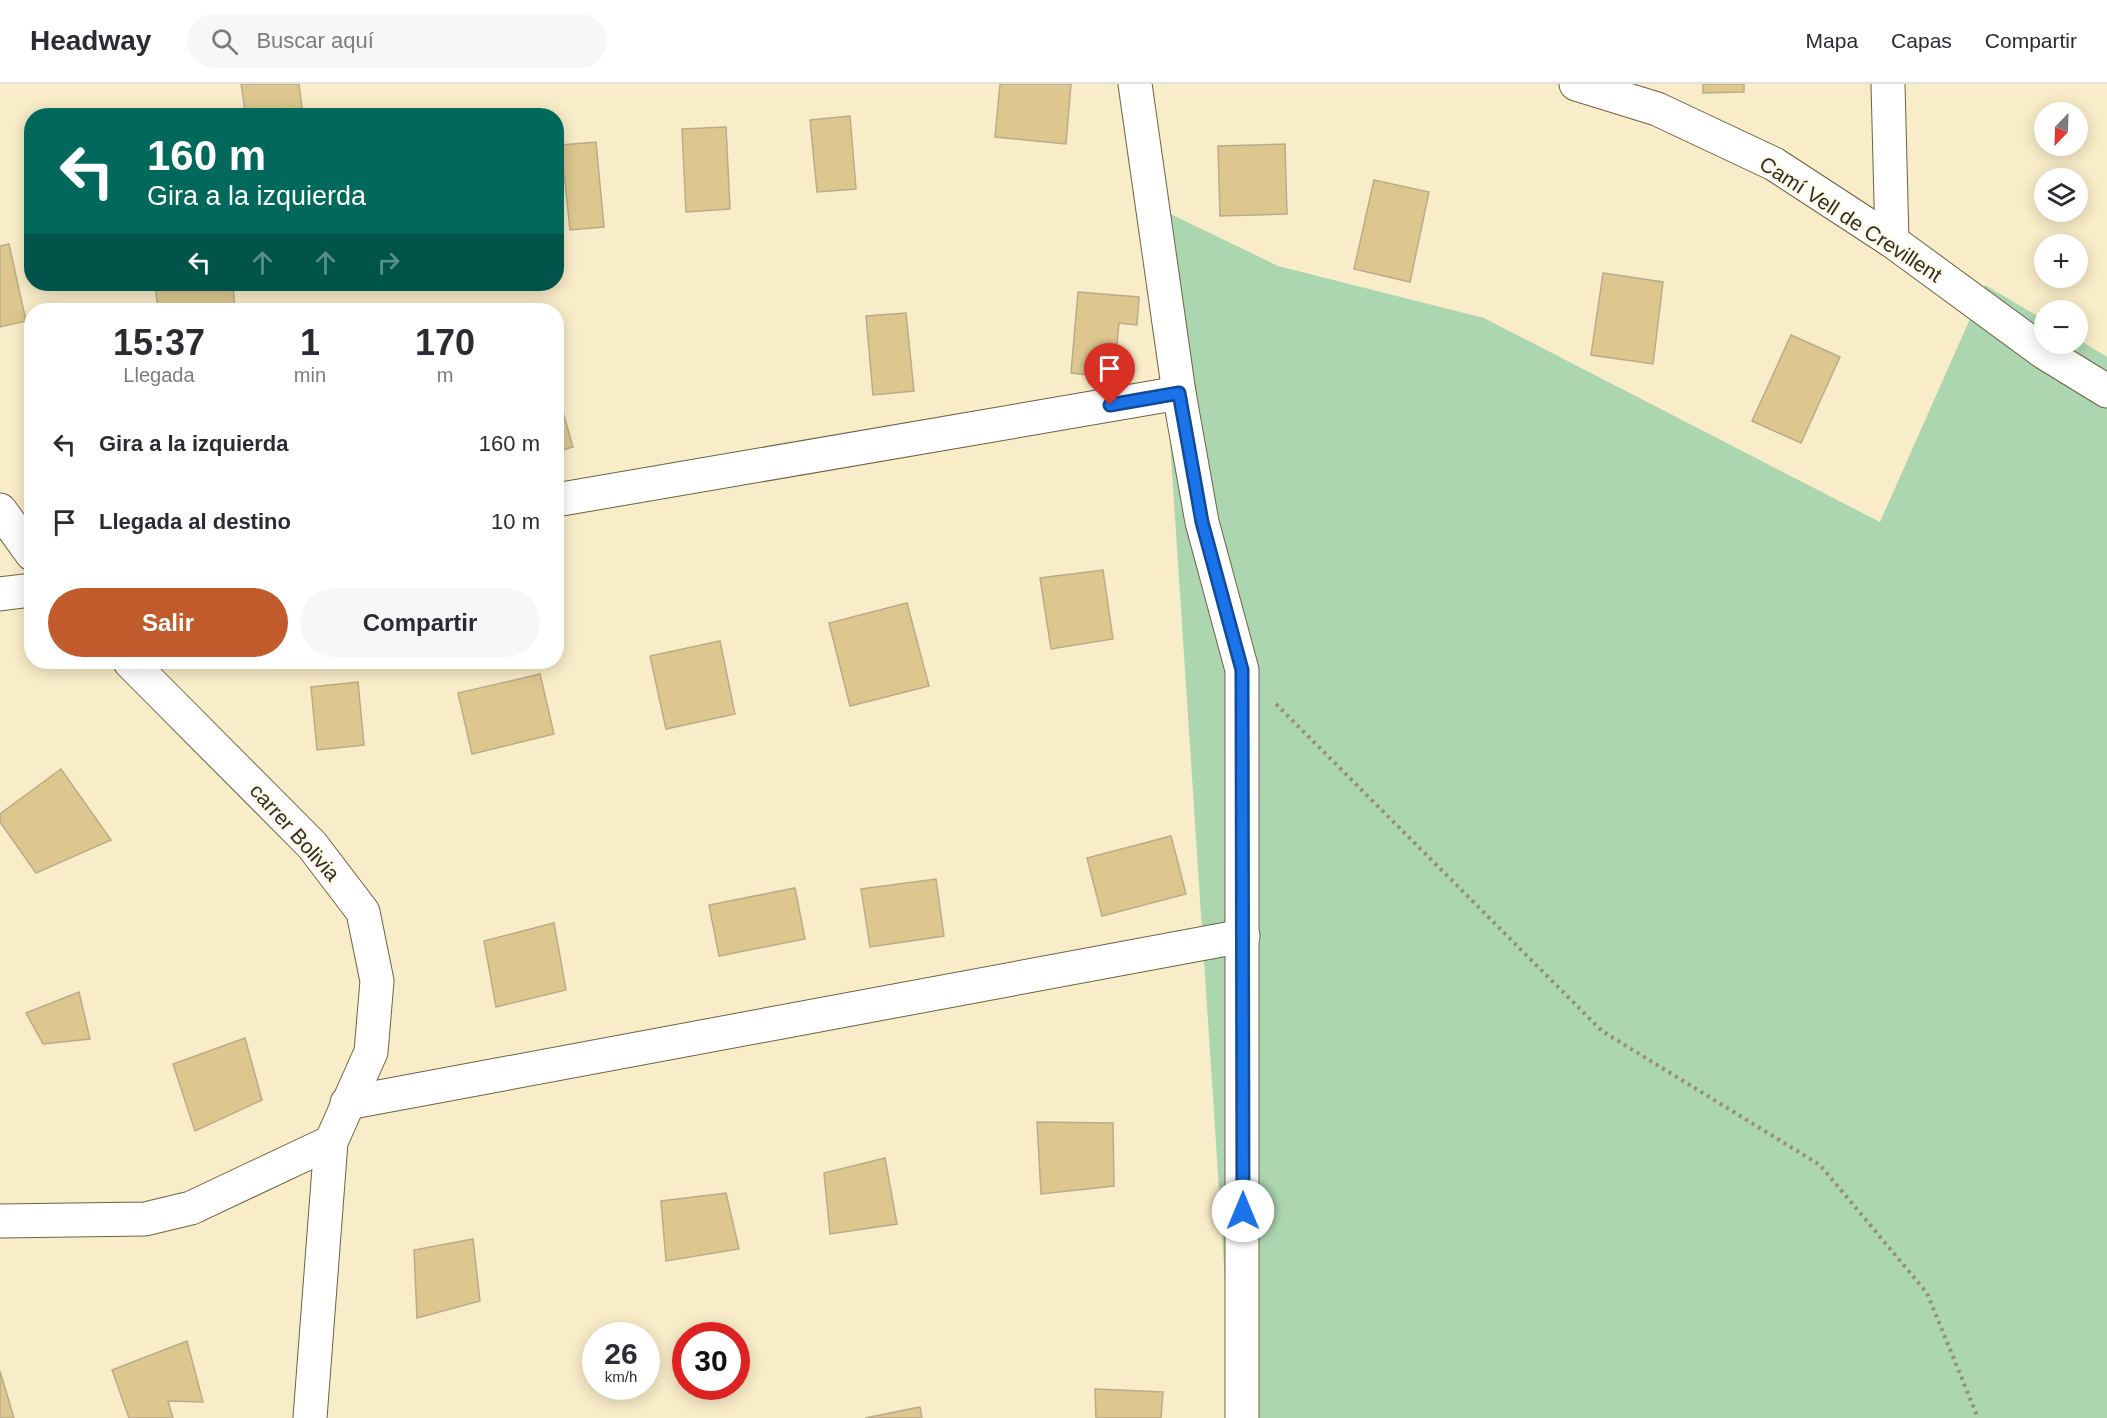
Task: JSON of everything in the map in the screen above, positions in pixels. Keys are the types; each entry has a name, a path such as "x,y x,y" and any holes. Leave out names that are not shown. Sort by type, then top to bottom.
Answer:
{"street":[{"path":"1135,84 1179,393 1202,522 1242,670 1242,1418"},
{"name":"Camí Vell de Crevillent","path":"1576,84 1657,109 1774,164 1892,241 2045,353 2107,391"},
{"path":"1888,84 1892,241"},
{"path":"564,499 1179,393"},
{"path":"0,510 24,543"},
{"path":"0,594 24,591"},
{"name":"carrer Bolivia","path":"137,669 312,845 363,912 377,981 371,1052 331,1142 310,1418"},
{"path":"348,1103 1243,936"},
{"path":"0,1221 145,1219 190,1208 331,1142"}],"path":[{"path":"1242,670 1602,1030 1820,1165 1927,1293 1978,1418"}],"green space":[{"path":"1152,205 1278,266 1484,318 1880,522 1985,285 2034,314 2034,354 2088,354 2088,345 2107,357 2107,1418 1234,1418 1158,258"}],"building":[{"path":"241,84 299,84 302,108 245,108"},
{"path":"1000,84 1071,84 1066,144 995,137"},
{"path":"1703,84 1744,84 1744,92 1703,93"},
{"path":"850,116 856,189 817,192 810,120"},
{"path":"726,127 730,209 686,212 682,129"},
{"path":"596,142 604,227 570,230 564,173 564,145"},
{"path":"1285,144 1287,214 1220,216 1218,146"},
{"path":"1374,180 1429,192 1410,282 1354,269"},
{"path":"9,244 24,312 24,321 0,327 0,246"},
{"path":"1603,273 1663,282 1653,364 1591,355"},
{"path":"156,291 234,291 234,303 157,303"},
{"path":"1078,292 1139,297 1137,325 1119,323 1115,365 1098,364 1097,376 1071,373"},
{"path":"906,313 914,391 873,395 866,316"},
{"path":"1791,335 1840,357 1801,443 1752,421"},
{"path":"564,416 573,447 564,450"},
{"path":"1103,570 1113,639 1051,649 1040,578"},
{"path":"907,603 929,686 850,706 829,623"},
{"path":"720,641 735,714 666,729 650,656"},
{"path":"540,674 554,734 472,754 458,693"},
{"path":"358,682 364,745 317,750 311,687"},
{"path":"61,769 111,840 36,873 0,822 0,814"},
{"path":"1171,836 1186,894 1102,916 1087,858"},
{"path":"936,879 944,936 870,947 861,889"},
{"path":"795,888 805,939 719,956 709,905"},
{"path":"554,923 566,990 496,1007 484,941"},
{"path":"79,992 90,1039 43,1044 26,1013"},
{"path":"245,1038 262,1100 195,1131 173,1064"},
{"path":"1037,1122 1113,1123 1114,1186 1041,1194"},
{"path":"885,1158 897,1224 830,1234 824,1173"},
{"path":"726,1193 739,1249 666,1261 661,1201"},
{"path":"473,1239 480,1301 417,1318 414,1250"},
{"path":"187,1341 203,1402 168,1401 173,1418 129,1418 112,1370"},
{"path":"0,1371 14,1418 0,1418"},
{"path":"1095,1389 1163,1392 1161,1418 1096,1418"},
{"path":"920,1407 922,1418 865,1418"}],"route":[{"path":"1110,405 1179,393 1202,522 1242,670 1243,1211"}]}
